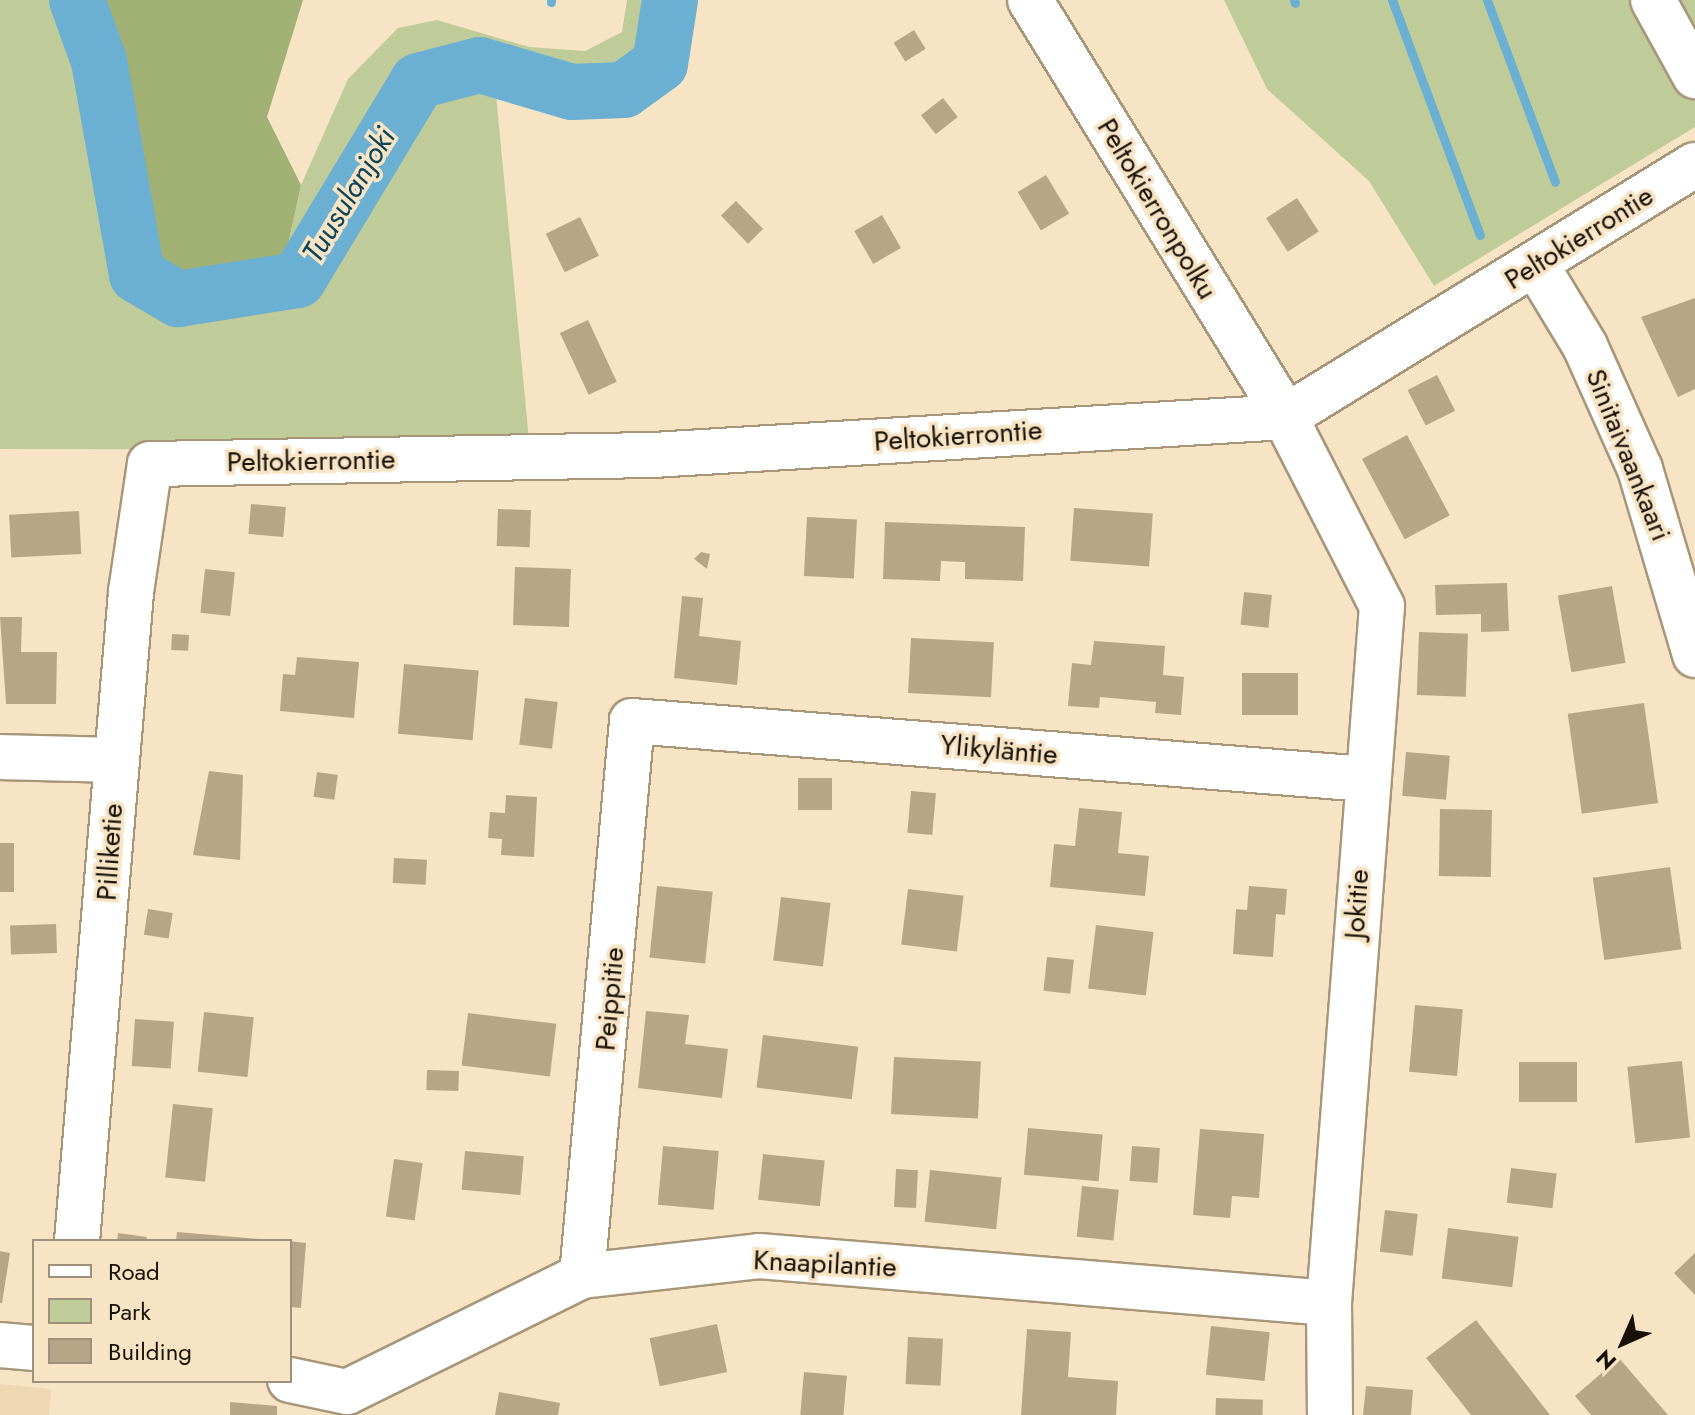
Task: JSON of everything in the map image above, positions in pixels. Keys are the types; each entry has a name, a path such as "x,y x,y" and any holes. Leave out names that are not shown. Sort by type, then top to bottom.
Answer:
{"street":[{"name":"Peltokierronpolku","path":"1030,0 1285,417"},
{"path":"1653,0 1695,76"},
{"name":"Peltokierrontie","path":"150,464 653,455 1285,417 1695,165"},
{"name":"Sinitaivaankaari","path":"1536,265 1585,346 1640,469 1695,655"},
{"name":"Jokitie","path":"1285,417 1382,606 1366,779 1329,1303 1330,1415"},
{"name":"Pilliketie","path":"77,1239 116,760 150,464"},
{"name":"Ylikyläntie","path":"632,721 1366,779"},
{"name":"Peippitie","path":"582,1276 632,721"},
{"path":"0,757 116,760"},
{"name":"Knaapilantie","path":"292,1381 345,1403 582,1276 759,1256 1329,1303"},
{"path":"0,1345 32,1348"}],"shaded area":[{"path":"0,1384 51,1389 49,1415 0,1415"}],"green space":[{"path":"0,0 96,0 154,279 281,277 301,185 348,79 398,28 437,20 529,47 585,51 622,32 627,0 677,0 665,68 621,99 494,74 530,450 0,449"},
{"path":"96,0 303,0 267,117 301,185 281,277 194,286 154,279"},
{"path":"1224,0 1695,0 1695,127 1434,286 1369,181 1267,89"}],"building":[{"path":"914,30 926,49 905,61 894,43"},
{"path":"943,98 958,117 936,134 921,115"},
{"path":"1046,175 1069,214 1041,231 1018,192"},
{"path":"1297,198 1319,232 1288,252 1266,218"},
{"path":"736,201 763,229 748,244 721,216"},
{"path":"882,215 901,248 873,264 854,231"},
{"path":"580,217 599,256 565,272 546,234"},
{"path":"1695,298 1695,389 1678,397 1641,317"},
{"path":"588,320 617,382 589,395 560,333"},
{"path":"1437,375 1455,411 1426,426 1408,390"},
{"path":"1407,435 1450,515 1405,539 1362,459"},
{"path":"251,504 286,507 283,537 248,534"},
{"path":"1074,508 1153,514 1149,566 1070,561"},
{"path":"498,509 531,510 530,547 497,546"},
{"path":"79,511 81,554 11,558 9,515"},
{"path":"807,517 857,520 854,579 804,576"},
{"path":"885,522 1025,527 1023,581 965,579 965,562 941,561 940,581 883,579"},
{"path":"701,552 710,554 707,569 694,559"},
{"path":"515,567 571,569 569,627 513,625"},
{"path":"205,569 235,572 230,616 200,613"},
{"path":"1507,583 1509,631 1481,632 1481,614 1436,615 1435,585"},
{"path":"1612,586 1626,663 1571,672 1558,596"},
{"path":"1244,592 1272,595 1268,628 1241,625"},
{"path":"682,596 703,598 699,636 741,641 737,685 674,678"},
{"path":"0,617 22,617 21,652 57,652 56,704 6,704"},
{"path":"1419,632 1468,634 1466,697 1417,695"},
{"path":"172,634 189,635 188,651 171,650"},
{"path":"911,638 994,642 991,697 908,693"},
{"path":"1094,641 1165,646 1163,675 1184,677 1181,715 1155,713 1156,702 1100,697 1099,708 1068,706 1072,663 1091,665"},
{"path":"297,657 359,662 354,718 280,711 283,674 295,675"},
{"path":"404,664 479,671 473,740 398,734"},
{"path":"1242,673 1298,673 1298,715 1242,715"},
{"path":"525,698 558,702 552,749 519,745"},
{"path":"1644,703 1658,803 1582,814 1568,714"},
{"path":"1406,752 1450,756 1446,800 1402,796"},
{"path":"209,771 243,775 240,860 193,855"},
{"path":"317,772 338,775 334,800 314,797"},
{"path":"798,778 832,778 832,810 798,810"},
{"path":"911,791 936,793 932,835 907,833"},
{"path":"506,795 537,797 534,857 501,855 502,839 488,838 490,812 505,813"},
{"path":"1079,808 1122,812 1118,853 1149,856 1145,896 1050,887 1054,844 1075,846"},
{"path":"1440,809 1492,810 1491,877 1439,876"},
{"path":"0,843 14,843 14,892 0,892"},
{"path":"394,858 427,860 426,885 393,883"},
{"path":"1670,867 1682,949 1604,960 1593,878"},
{"path":"657,886 713,892 705,963 649,958"},
{"path":"1249,886 1287,889 1285,915 1276,914 1273,957 1233,954 1236,909 1247,910"},
{"path":"908,889 964,896 957,951 901,945"},
{"path":"781,897 831,903 823,967 773,961"},
{"path":"148,909 173,913 169,939 144,935"},
{"path":"56,924 57,953 11,955 10,926"},
{"path":"1096,925 1154,932 1146,996 1088,989"},
{"path":"1047,957 1074,960 1070,994 1043,991"},
{"path":"1415,1005 1463,1009 1457,1076 1409,1072"},
{"path":"646,1011 689,1015 685,1044 728,1049 722,1098 638,1088"},
{"path":"204,1012 254,1017 247,1077 198,1072"},
{"path":"468,1013 556,1024 550,1076 462,1066"},
{"path":"135,1019 174,1022 171,1069 132,1066"},
{"path":"763,1035 858,1047 852,1099 757,1088"},
{"path":"894,1057 981,1062 978,1118 891,1114"},
{"path":"1682,1061 1690,1138 1635,1143 1627,1067"},
{"path":"1519,1062 1577,1062 1577,1102 1519,1102"},
{"path":"427,1070 459,1071 458,1091 426,1090"},
{"path":"173,1104 213,1108 205,1182 165,1178"},
{"path":"1028,1128 1103,1135 1099,1181 1024,1175"},
{"path":"1200,1129 1264,1134 1259,1198 1232,1196 1230,1218 1193,1215"},
{"path":"663,1146 719,1151 714,1210 658,1205"},
{"path":"1132,1146 1160,1148 1157,1183 1130,1181"},
{"path":"465,1151 524,1156 520,1195 462,1190"},
{"path":"763,1154 825,1160 820,1206 758,1200"},
{"path":"394,1159 423,1163 415,1220 386,1216"},
{"path":"1511,1168 1557,1174 1552,1208 1507,1203"},
{"path":"896,1169 918,1170 916,1208 894,1207"},
{"path":"930,1170 1002,1178 996,1229 925,1222"},
{"path":"1082,1186 1119,1190 1113,1241 1077,1237"},
{"path":"1385,1210 1418,1214 1413,1256 1380,1252"},
{"path":"1448,1228 1518,1237 1512,1287 1442,1279"},
{"path":"177,1232 259,1239 176,1239"},
{"path":"118,1233 147,1237 146,1239 117,1239"},
{"path":"292,1241 306,1243 301,1308 292,1307"},
{"path":"0,1251 10,1253 2,1303 0,1303"},
{"path":"1695,1253 1695,1295 1674,1273"},
{"path":"1476,1320 1550,1415 1471,1415 1426,1358"},
{"path":"717,1324 727,1372 660,1386 650,1338"},
{"path":"1211,1326 1270,1332 1265,1381 1206,1375"},
{"path":"1027,1329 1071,1332 1068,1377 1118,1381 1116,1415 1021,1415"},
{"path":"908,1337 943,1339 940,1386 906,1384"},
{"path":"1619,1358 1668,1415 1591,1415 1575,1396"},
{"path":"804,1372 847,1376 843,1415 800,1415"},
{"path":"1366,1386 1413,1390 1411,1415 1363,1415"},
{"path":"499,1392 560,1403 558,1415 495,1415"},
{"path":"1216,1398 1263,1400 1262,1415 1215,1415"},
{"path":"230,1402 277,1406 277,1415 230,1415"}],"waterway":[{"name":"Tuusulanjoki","path":"77,0 99,61 137,275 178,299 298,280 418,81 480,65 572,92 624,90 660,64 670,0"},
{"path":"1392,0 1480,235"},
{"path":"1487,0 1555,182"}]}
